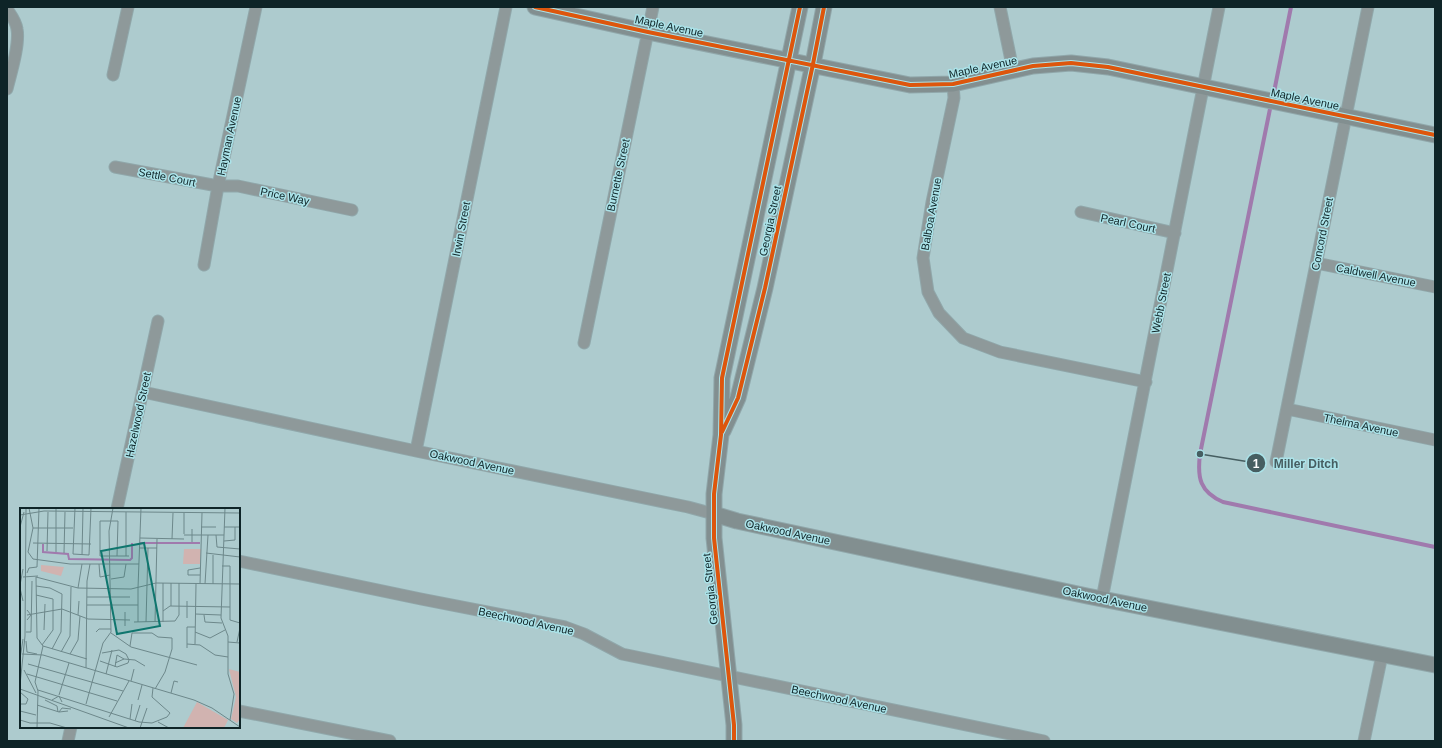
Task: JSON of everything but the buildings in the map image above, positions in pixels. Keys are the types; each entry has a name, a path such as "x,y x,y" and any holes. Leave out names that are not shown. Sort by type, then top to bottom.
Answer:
{"main road":[{"name":"Maple Avenue","path":"535,7 648,32 813,64 910,85 953,84 1033,66 1071,63 1108,68 1435,135"},
{"name":"Georgia Street","path":"734,741 734,726 714,538 714,494 721,435 722,378 800,7"},
{"name":"Georgia Street","path":"721,435 738,398 765,288 824,7"},
{"name":"Oakwood Avenue","path":"714,514 752,525 1102,599 1435,665"}],"street":[{"path":"113,75 128,7"},
{"name":"Hayman Avenue","path":"204,265 218,186 256,7"},
{"name":"Irwin Street","path":"416,451 506,7"},
{"name":"Burnette Street","path":"584,343 653,7"},
{"path":"1000,7 1013,70"},
{"name":"Webb Street","path":"1102,599 1219,7"},
{"name":"Concord Street","path":"1276,462 1368,7"},
{"path":"7,9 14,19 18,30 18,41 7,89"},
{"name":"Balboa Avenue","path":"953,84 954,98 932,202 923,258 928,292 939,313 963,338 1000,352 1146,382"},
{"name":"Settle Court","path":"115,167 218,186"},
{"name":"Price Way","path":"218,186 238,186 352,210"},
{"name":"Pearl Court","path":"1081,212 1175,233"},
{"name":"Caldwell Avenue","path":"1316,263 1435,287"},
{"name":"Hazelwood Street","path":"117,508 158,321"},
{"name":"Oakwood Avenue","path":"143,392 416,451 688,507 714,514"},
{"name":"Thelma Avenue","path":"1287,409 1435,440"},
{"name":"Beechwood Avenue","path":"240,561 565,627 584,634 622,654 1044,741"},
{"path":"1364,741 1382,655"},
{"path":"240,711 390,741"},
{"path":"68,741 71,728"}],"waterway":[{"path":"1273,97 1291,7"},
{"path":"1271,104 1200,454 1199,470 1202,483 1209,494 1223,502 1435,547"}],"cycle path":[{"path":"535,7 648,32 910,85 953,84 1033,66 1071,63 1108,67 1435,135"},
{"path":"734,741 734,725 714,538 714,494 721,435 722,378 800,7"},
{"path":"722,432 738,398 765,288 824,7"}],"place":[{"name":"Miller Ditch","path":"1200,454"}]}
